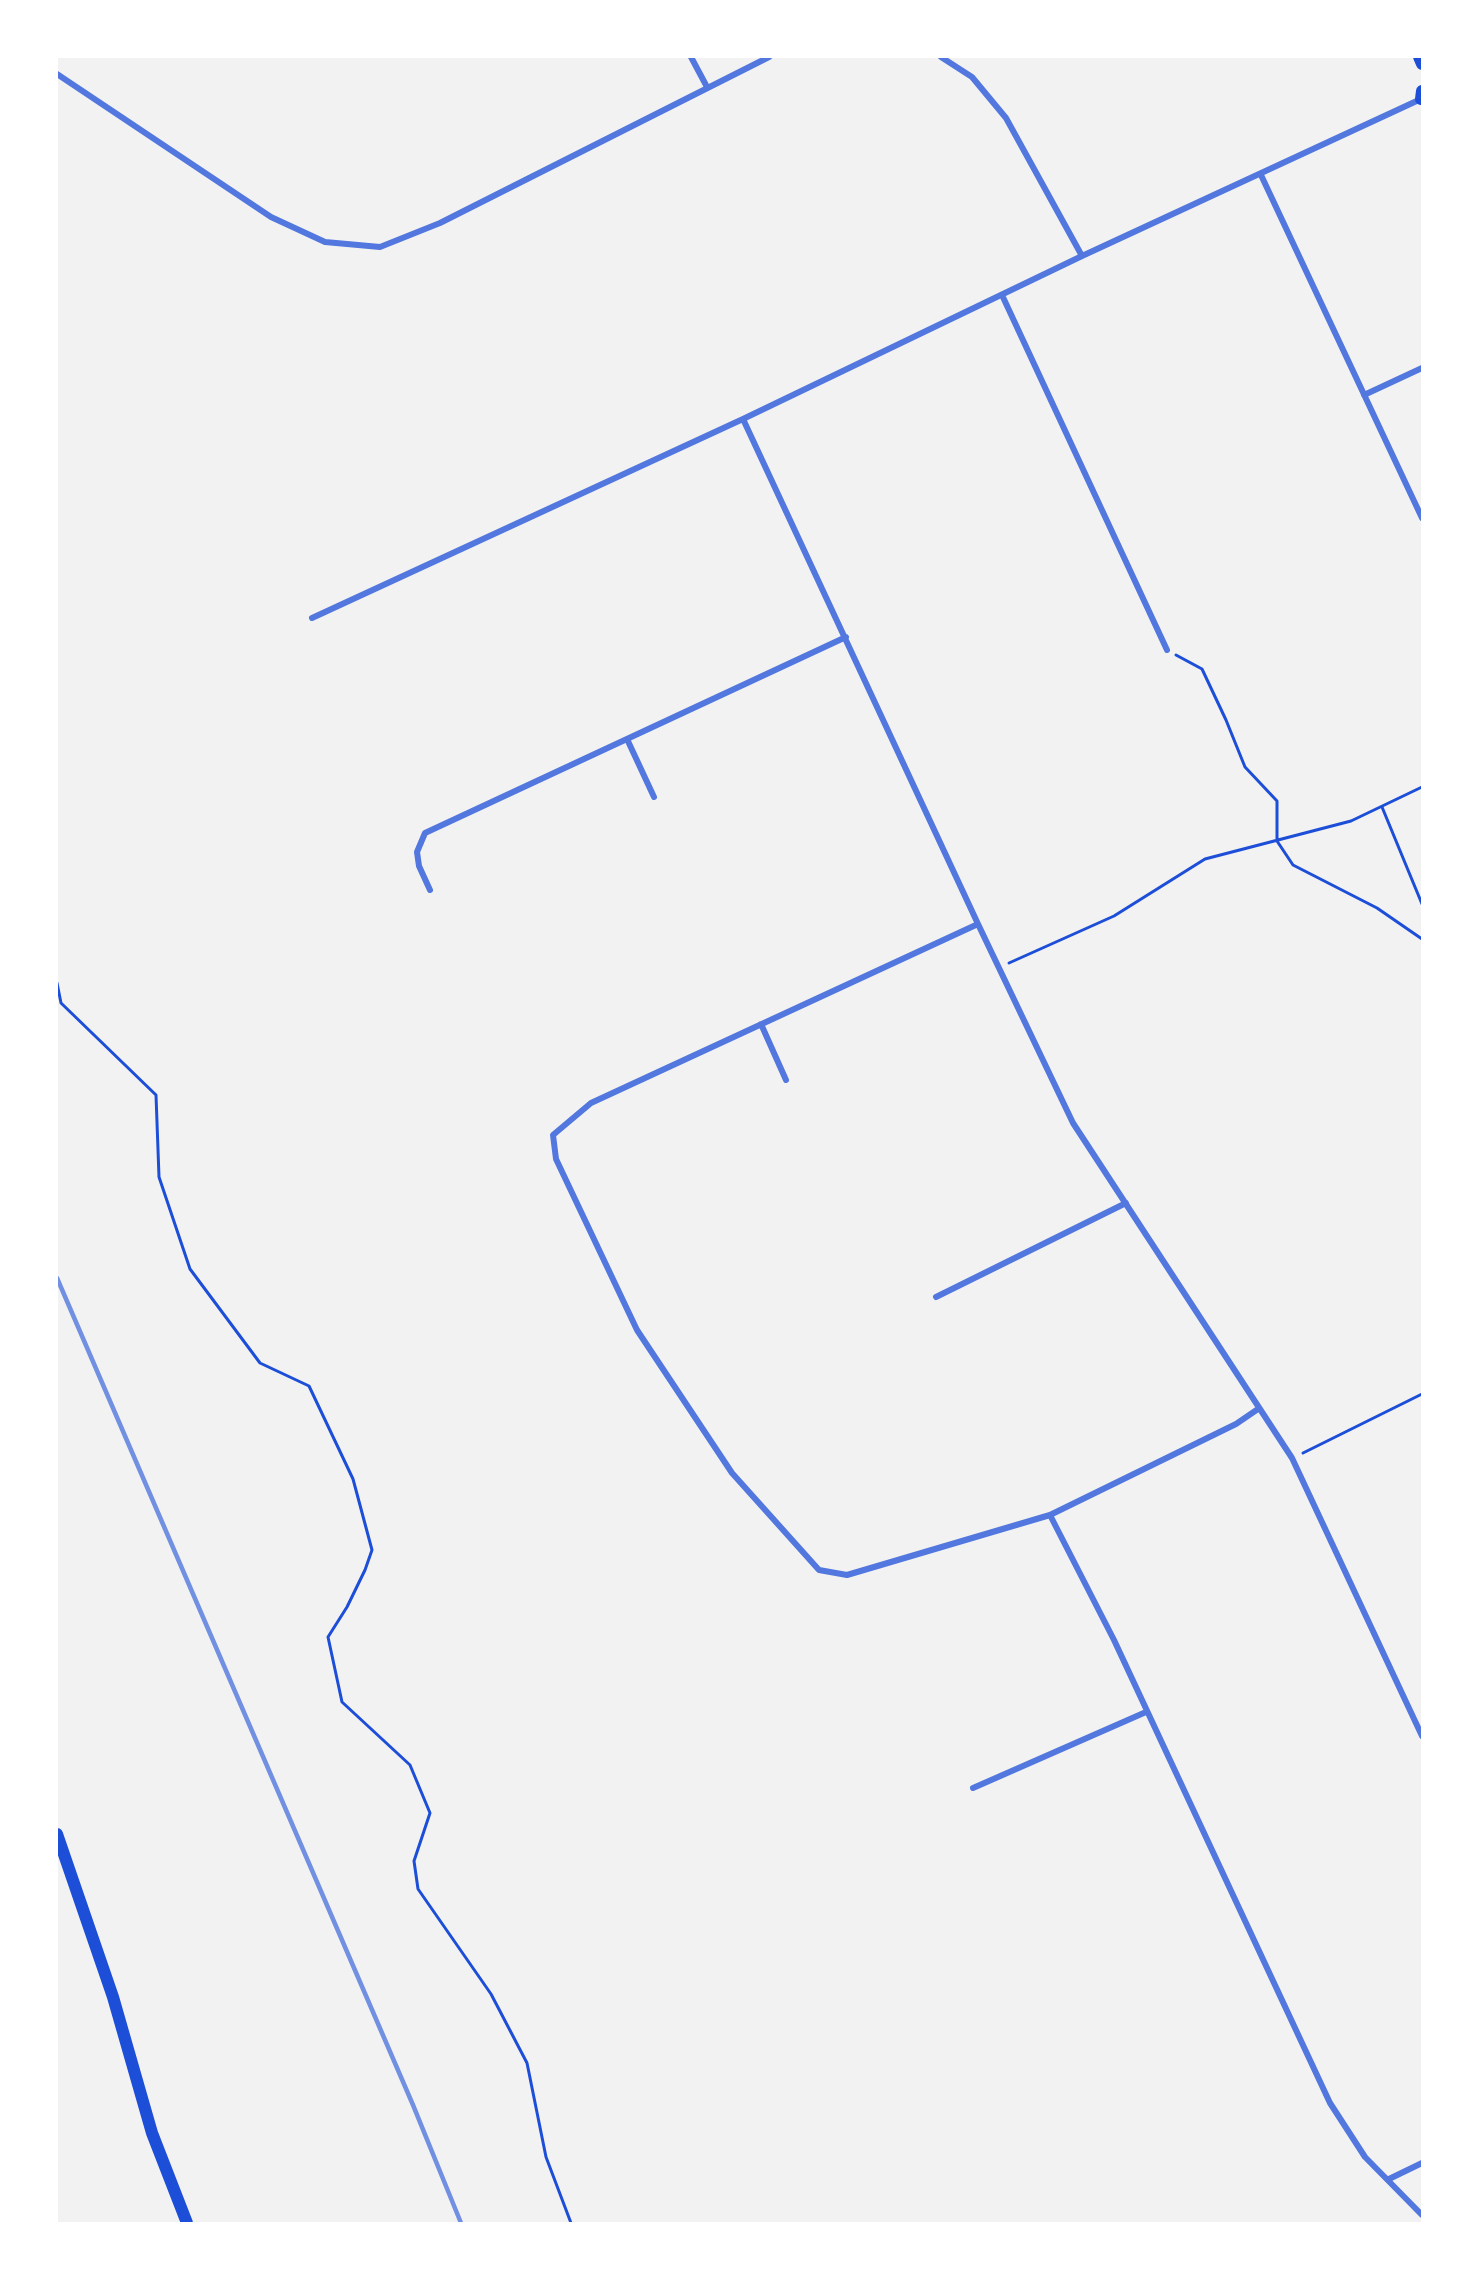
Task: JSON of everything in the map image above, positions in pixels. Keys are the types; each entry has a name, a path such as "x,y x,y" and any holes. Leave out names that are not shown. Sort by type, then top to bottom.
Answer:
{"main road":[{"path":"1419,57 1422,64"},
{"path":"57,1834 113,1997 152,2133 188,2223"}],"street":[{"path":"691,57 707,87"},
{"path":"57,74 271,218 325,242 380,247 440,223 769,57"},
{"path":"941,57 972,77 1006,118 1082,256"},
{"path":"312,618 336,609 743,419 1082,256 1261,175 1422,96"},
{"path":"1261,175 1422,518"},
{"path":"1002,295 1167,650"},
{"path":"1364,394 1422,368"},
{"path":"743,419 978,924 1074,1123 1292,1458 1422,1736"},
{"path":"430,890 418,866 417,852 425,833 846,637"},
{"path":"627,739 654,797"},
{"path":"978,924 591,1103 553,1136 556,1159 637,1330 732,1473 819,1570 847,1575 1050,1515 1236,1424 1258,1409"},
{"path":"761,1024 786,1080"},
{"path":"936,1297 1126,1203"},
{"path":"1050,1515 1114,1640 1330,2103 1365,2157 1422,2215"},
{"path":"973,1788 1146,1712"},
{"path":"1389,2179 1422,2163"}],"path":[{"path":"1167,650 1202,669 1245,767 1277,801 1277,841 1293,865 1377,908 1422,939"},
{"path":"999,967 1114,916 1205,858 1351,821 1422,788"},
{"path":"1382,807 1422,904"},
{"path":"57,983 61,1003 156,1095 159,1177 190,1269 260,1363 309,1386 353,1479 372,1550 347,1607 328,1637 342,1701 410,1765 430,1813 414,1861 418,1889 491,1994 527,2063 546,2157 571,2223"},
{"path":"1292,1458 1422,1394"}],"railway":[{"path":"57,1278 413,2105 461,2223"}]}
